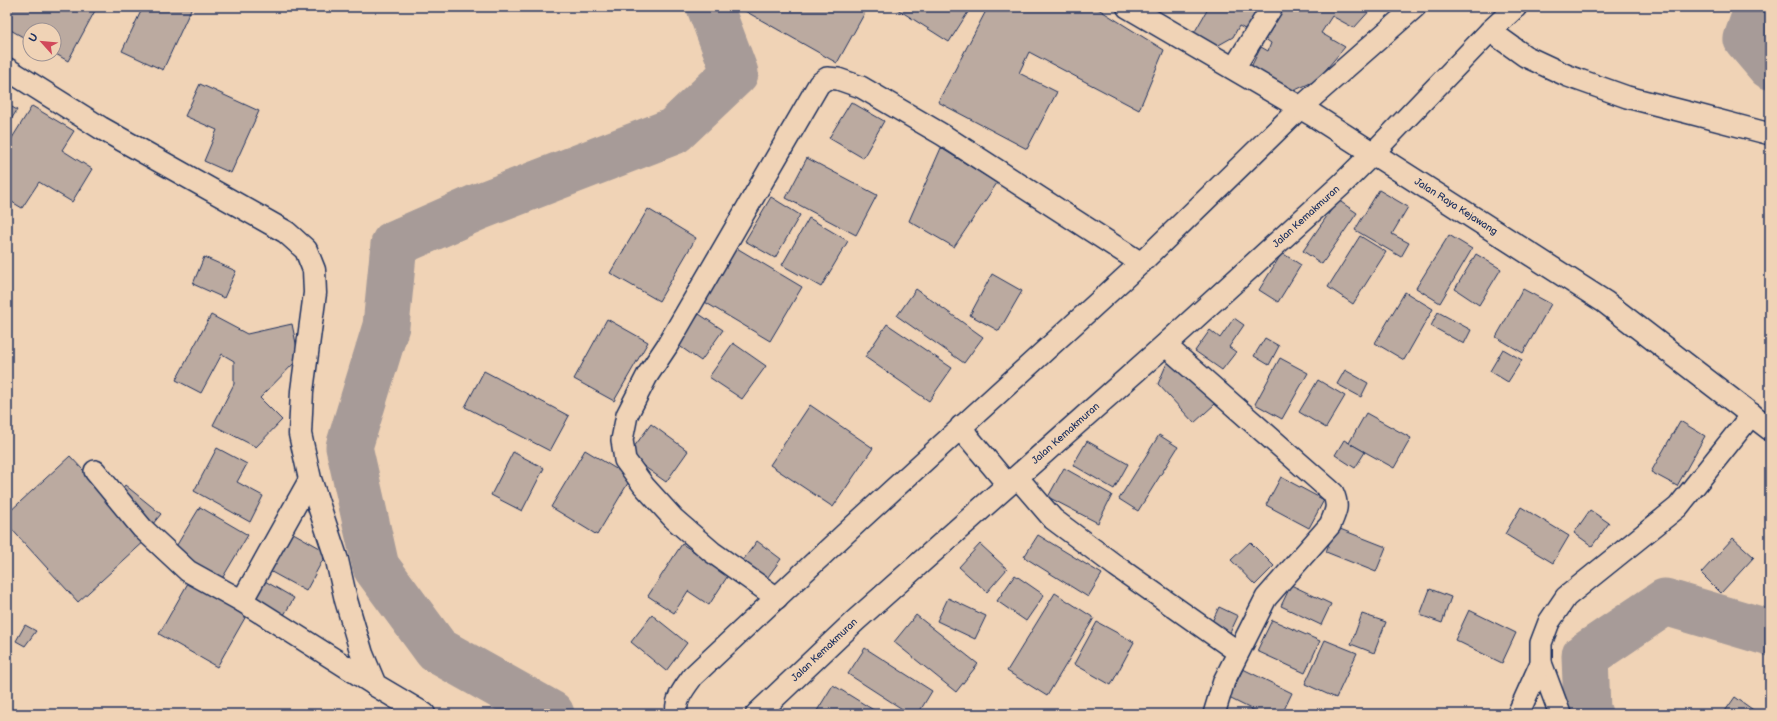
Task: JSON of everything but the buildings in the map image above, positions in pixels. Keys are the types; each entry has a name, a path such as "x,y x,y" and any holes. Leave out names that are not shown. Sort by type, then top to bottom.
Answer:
{"street":[{"name":"Jalan Raya Kejawang","path":"1128,7 1307,112 1605,302 1770,429"},
{"path":"1234,68 1272,7"},
{"path":"677,714 676,705 681,694 693,676 777,598 965,432 1141,263 1307,112 1415,7"},
{"path":"1370,151 1516,7"},
{"path":"1490,31 1525,56 1568,76 1619,95 1770,134"},
{"path":"7,69 101,128 286,232 306,250 314,270 315,293 302,390 300,434 310,480 337,560 346,600 362,654 375,685"},
{"path":"777,598 712,552 674,519 644,486 625,460 622,440 627,416 647,376 667,346 819,84 827,78 838,79 861,86 943,135 1141,263"},
{"name":"Jalan Kemakmuran","path":"757,714 855,621 1010,481 1165,345 1340,185 1370,151"},
{"path":"1165,345 1333,493 1337,503 1335,514 1330,525 1266,598 1224,681 1214,714"},
{"path":"1560,714 1541,663 1541,643 1550,622 1566,597 1678,507 1752,414"},
{"path":"965,432 1010,481 1053,519 1116,566 1238,652"},
{"path":"96,471 142,528 188,571 242,601 405,704 424,714"},
{"path":"242,601 310,480"},
{"path":"1518,714 1541,663"}],"waterway":[{"path":"551,714 437,650 376,567 349,447 386,326 394,244 478,207 674,131 735,73 710,7"},
{"path":"1758,7 1747,39 1770,66"},
{"path":"1589,714 1587,710 1585,656 1665,602 1770,633"}]}
